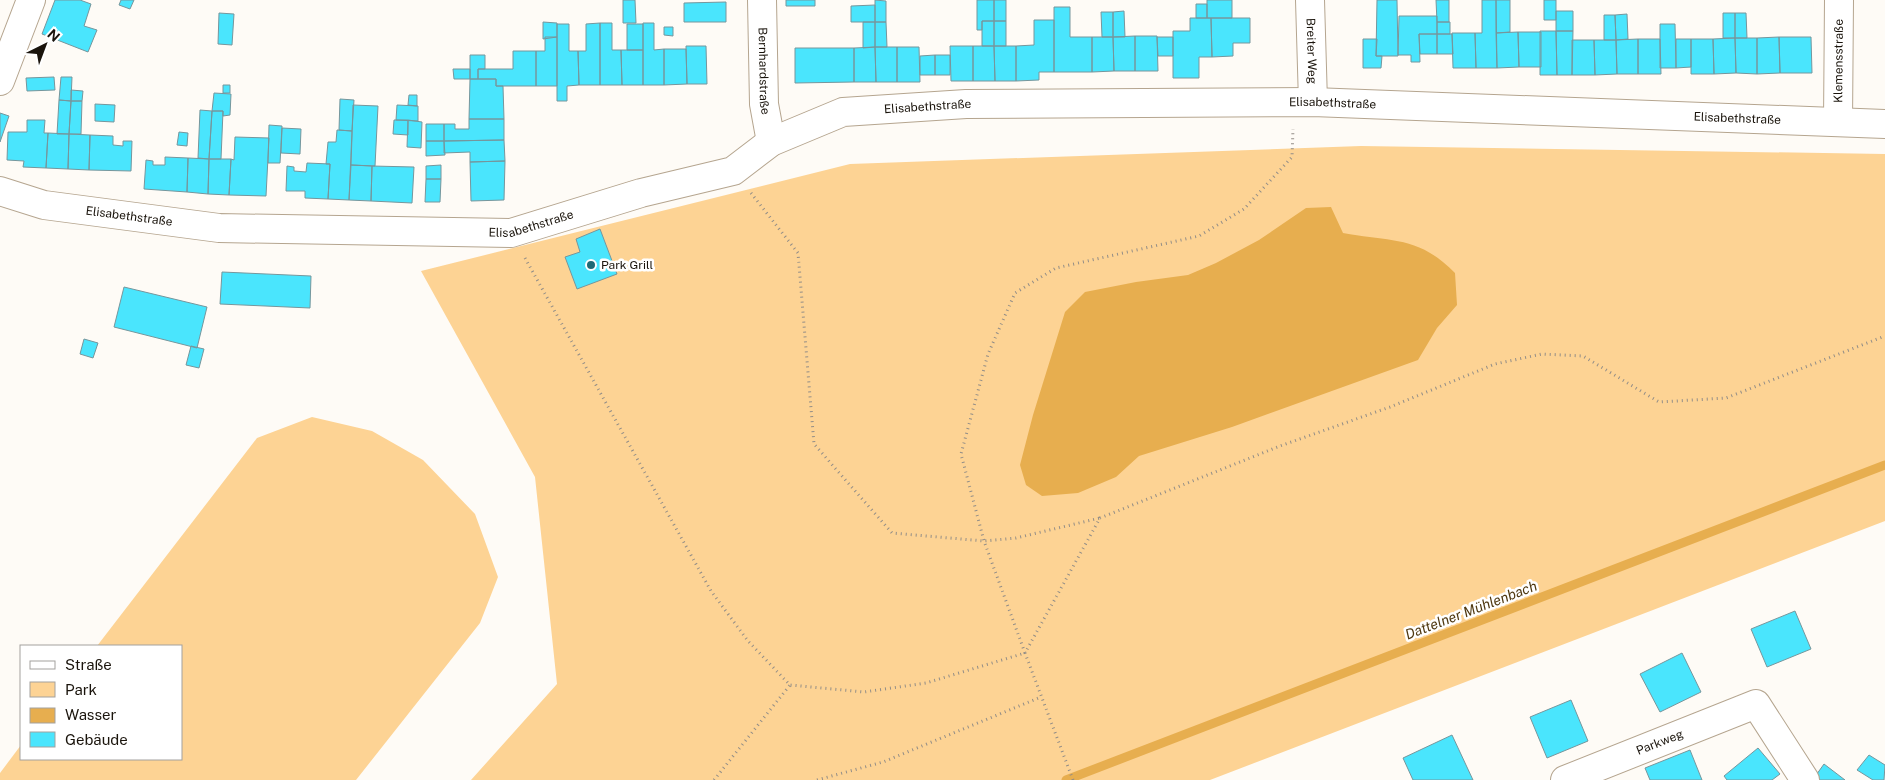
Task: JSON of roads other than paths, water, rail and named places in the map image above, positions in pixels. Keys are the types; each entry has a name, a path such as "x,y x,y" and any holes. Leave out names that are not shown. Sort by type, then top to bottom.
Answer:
{"street":[{"path":"0,81 31,0"},
{"name":"Bernhardstraße","path":"762,0 764,104 771,142"},
{"name":"Breiter Weg","path":"1304,103 1310,0"},
{"name":"Klemensstraße","path":"1838,122 1839,0"},
{"name":"Elisabethstraße","path":"0,191 44,205 218,228 511,233 641,193 733,171 771,142 843,112 966,104 1304,103 1885,124"},
{"name":"Parkweg","path":"1565,780 1756,704 1806,780"}],"water":[{"path":"1331,207 1343,233 1403,242 1416,246 1429,252 1455,273 1457,305 1437,328 1418,360 1232,427 1139,456 1116,477 1078,493 1042,496 1026,485 1020,465 1033,415 1065,312 1085,292 1136,282 1188,275 1216,263 1259,240 1306,208"}],"waterway":[{"name":"Dattelner Mühlenbach","path":"1066,780 1885,465"}],"place":[{"name":"Park Grill","path":"591,265"}]}
